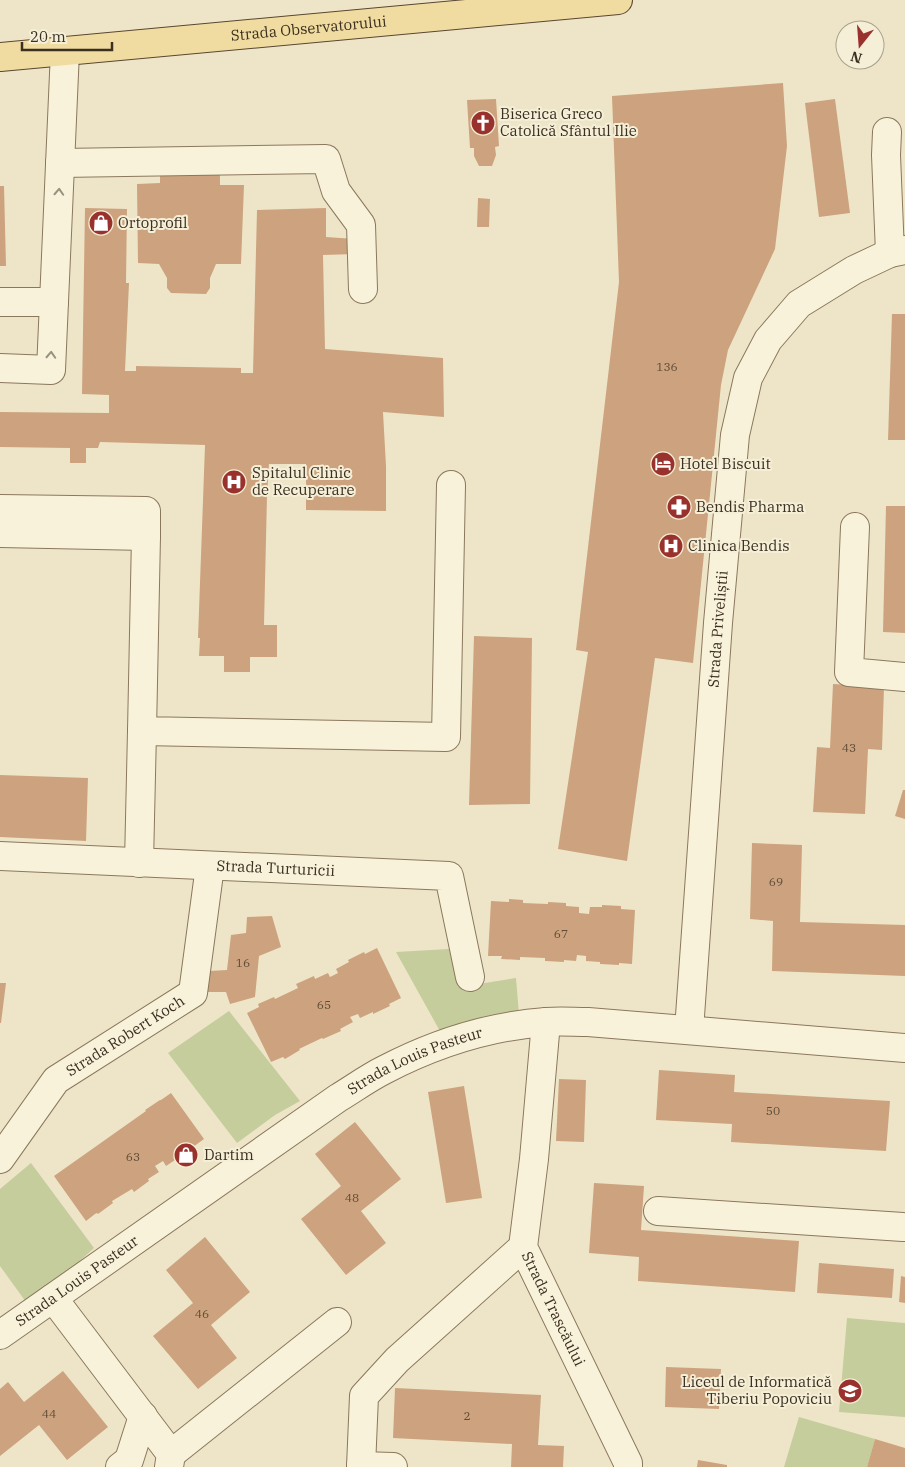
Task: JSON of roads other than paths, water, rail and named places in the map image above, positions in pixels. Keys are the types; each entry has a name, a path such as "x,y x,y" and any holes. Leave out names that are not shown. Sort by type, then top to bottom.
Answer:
{"main road":[{"name":"Strada Observatorului","path":"0,57 618,0"}],"street":[{"path":"0,368 50,370 65,51"},
{"path":"887,132 886,155 898,252"},
{"path":"60,162 326,159 336,191 360,224 362,289"},
{"name":"Strada Priveliștii","path":"689,1030 718,614 734,435 748,378 768,340 799,304 854,270 898,252"},
{"path":"0,302 54,302"},
{"path":"142,731 446,737 451,485"},
{"path":"0,509 146,511 139,863"},
{"path":"855,527 849,672 905,677"},
{"path":"0,533 146,536"},
{"name":"Strada Turturicii","path":"0,856 448,876 470,977"},
{"name":"Strada Robert Koch","path":"0,1160 56,1080 193,993 210,866"},
{"name":"Strada Louis Pasteur","path":"0,1335 338,1098 384,1070 429,1049 473,1034 546,1022 604,1023 905,1048"},
{"name":"Strada Trascăului","path":"546,1022 534,1159 522,1247 628,1463 628,1467"},
{"path":"658,1210 904,1223"},
{"path":"393,1467 361,1466 364,1396 397,1360 522,1247"},
{"path":"52,1298 143,1416 170,1460 337,1322"},
{"path":"120,1467 129,1460 143,1416"}],"place":[{"name":"Biserica Greco Catolică Sfântul Ilie","path":"483,123"},
{"name":"Ortoprofil","path":"101,223"},
{"name":"Hotel Biscuit","path":"663,464"},
{"name":"Spitalul Clinic de Recuperare","path":"234,482"},
{"name":"Bendis Pharma","path":"679,507"},
{"name":"Clinica Bendis","path":"671,546"},
{"name":"Dartim","path":"186,1155"},
{"name":"Liceul de Informatică Tiberiu Popoviciu","path":"850,1391"}]}
